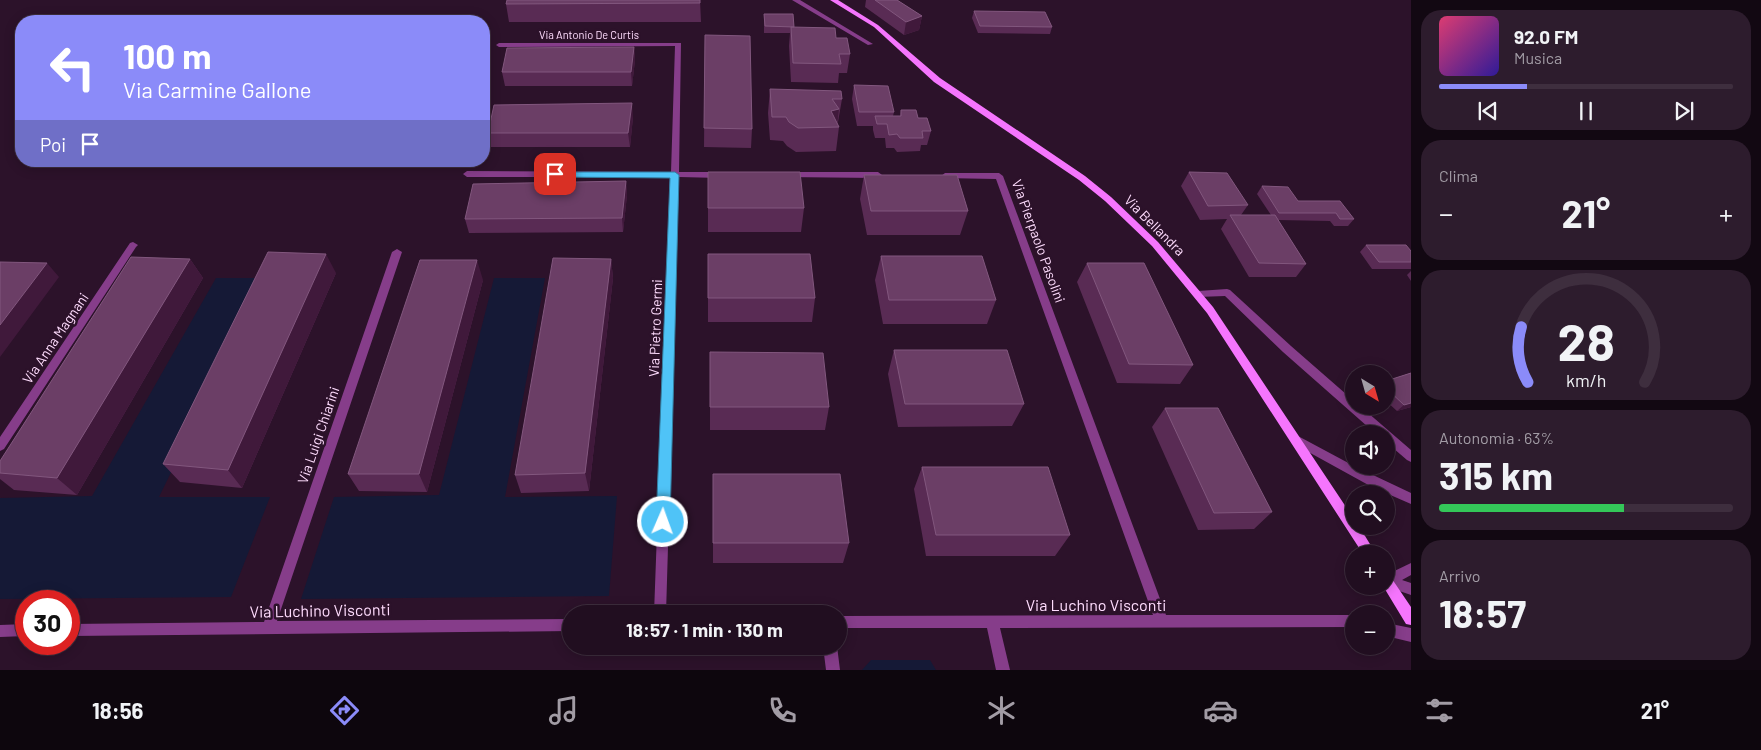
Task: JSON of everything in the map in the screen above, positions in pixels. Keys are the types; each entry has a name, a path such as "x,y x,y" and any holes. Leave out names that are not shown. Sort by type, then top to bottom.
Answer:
{"main road":[{"name":"Via Bellandra","path":"833,0 876,26 937,80 1037,146 1095,188 1155,244 1198,294 1298,441 1364,545"},
{"path":"1395,593 1411,619"}],"street":[{"path":"795,0 870,44"},
{"name":"Via Antonio De Curtis","path":"499,45 679,44"},
{"name":"Via Pietro Germi","path":"660,605 679,44"},
{"path":"466,174 734,175"},
{"path":"773,175 892,175"},
{"name":"Via Pierpaolo Pasolini","path":"931,176 1000,176 1162,621"},
{"name":"Via Anna Magnani","path":"0,446 134,246"},
{"name":"Via Luigi Chiarini","path":"268,628 397,252"},
{"path":"1198,294 1227,292 1287,349 1374,425"},
{"path":"1298,441 1376,483 1411,499"},
{"path":"1395,443 1411,457"},
{"path":"1395,576 1411,569"},
{"path":"1395,583 1411,589"},
{"name":"Via Luchino Visconti","path":"847,622 1345,620"},
{"path":"992,622 1003,670"},
{"name":"Via Luchino Visconti","path":"80,630 562,625"},
{"path":"0,631 15,630"},
{"path":"1395,631 1411,635"},
{"path":"831,655 833,670"}],"shaded area":[{"path":"216,278 266,278 159,497 270,497 231,597 80,598 80,590 15,590 15,599 0,599 0,498 92,496"},
{"path":"494,278 545,278 505,497 617,496 609,596 301,599 334,497 439,495"},
{"path":"871,660 930,660 936,670 862,670"}],"building":[{"path":"507,0 700,0 700,3 506,4"},
{"path":"875,0 897,0 922,16 906,22"},
{"path":"974,11 1045,12 1052,27 980,26"},
{"path":"764,14 793,14 794,27 765,26"},
{"path":"791,27 835,28 836,38 847,38 850,54 839,54 841,64 793,63"},
{"path":"705,35 750,36 752,129 704,128"},
{"path":"634,47 631,72 502,72 507,48"},
{"path":"854,85 888,86 894,112 859,112"},
{"path":"770,89 841,91 842,99 832,99 839,109 831,111 839,127 798,128 789,122 786,117 772,117"},
{"path":"632,103 628,133 490,133 494,105"},
{"path":"901,110 916,110 918,118 927,118 931,131 922,131 923,138 900,138 897,134 889,135 887,124 877,124 875,116 901,116"},
{"path":"708,172 800,172 804,208 708,208"},
{"path":"1189,172 1227,173 1248,205 1208,206"},
{"path":"864,175 957,175 968,211 871,211"},
{"path":"626,181 622,218 465,219 473,184"},
{"path":"1262,186 1288,187 1298,201 1340,201 1354,219 1340,219 1336,213 1279,213"},
{"path":"1230,215 1275,215 1306,264 1259,263"},
{"path":"1366,245 1406,245 1411,251 1411,262 1379,262"},
{"path":"268,252 326,254 228,470 163,464"},
{"path":"708,254 810,254 815,298 708,298"},
{"path":"881,256 982,256 996,300 889,300"},
{"path":"131,257 190,259 57,478 0,473 0,461"},
{"path":"553,258 611,259 585,473 515,475"},
{"path":"420,260 477,260 419,474 348,474"},
{"path":"0,262 47,263 0,325"},
{"path":"1087,263 1144,263 1193,365 1129,364"},
{"path":"894,350 1007,350 1024,404 905,404"},
{"path":"710,352 823,353 829,407 710,407"},
{"path":"1411,373 1411,403 1404,405 1395,396 1395,378"},
{"path":"1165,408 1218,408 1272,512 1214,513"},
{"path":"922,467 1048,467 1070,535 936,535"},
{"path":"713,474 840,474 849,543 713,543"}],"route":[{"path":"555,174 675,175 663,522"}]}
